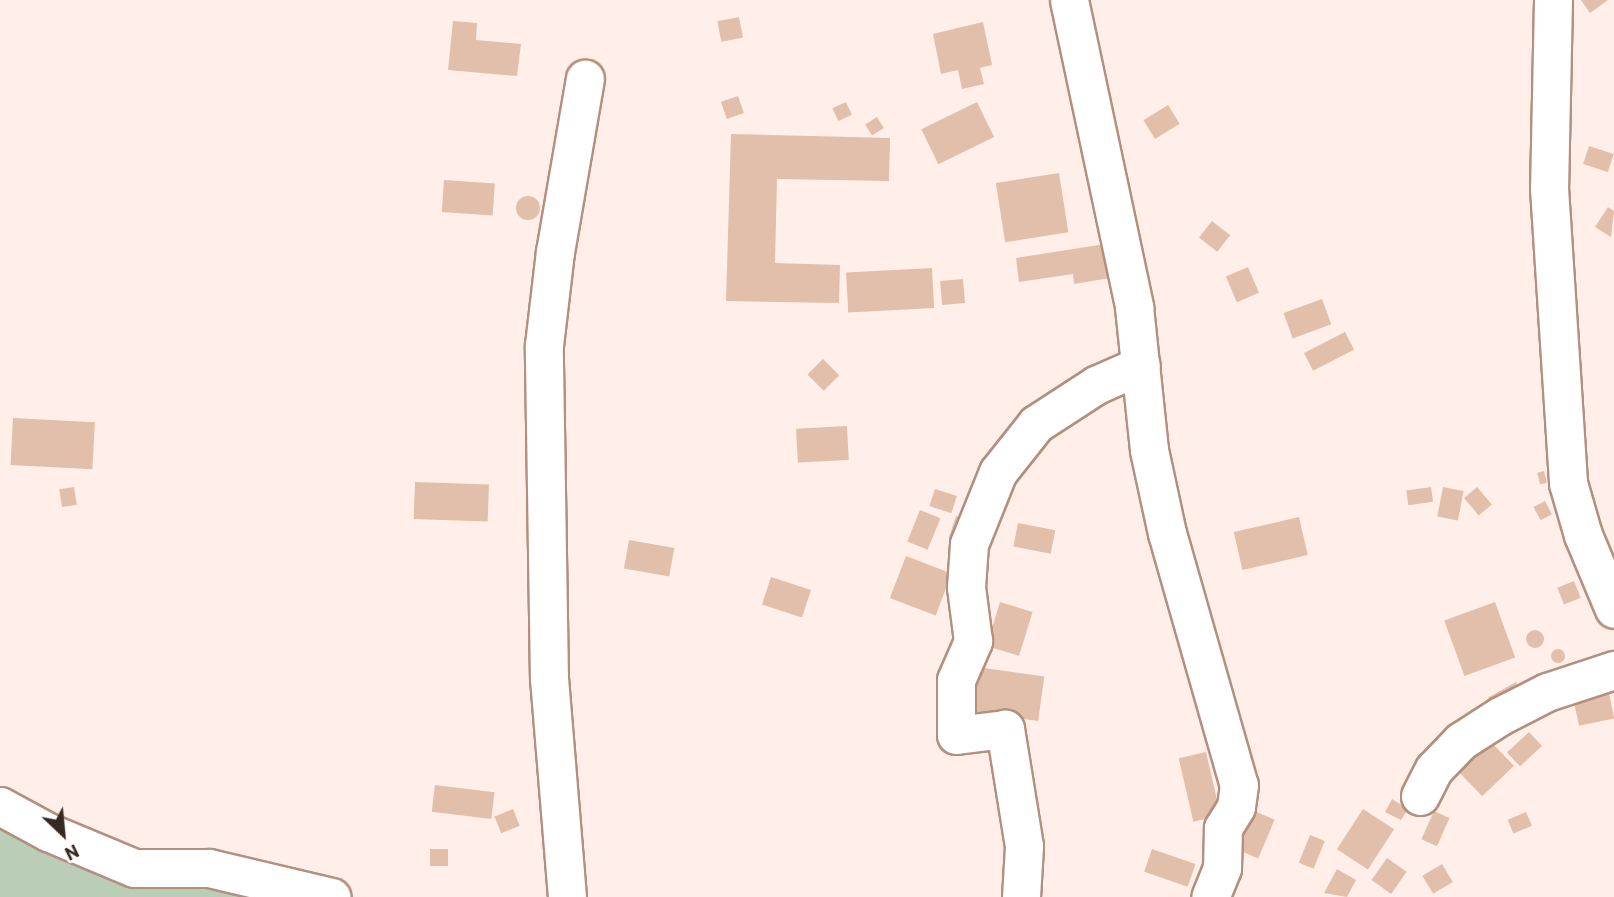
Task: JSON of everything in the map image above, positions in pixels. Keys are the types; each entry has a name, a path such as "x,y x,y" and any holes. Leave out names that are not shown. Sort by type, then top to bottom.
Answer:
{"street":[{"path":"1069,0 1134,307 1149,450 1167,533 1239,785 1236,807 1223,828 1222,868 1210,897"},
{"path":"1553,0 1549,188 1568,483 1583,535 1614,609"},
{"path":"568,897 549,680 544,345 555,252 585,79"},
{"path":"1020,897 1024,846 1005,729 956,736 956,680 973,641 967,587 968,544 998,472 1036,424 1096,386 1141,365"},
{"path":"1420,796 1434,769 1461,741 1500,716 1547,692 1614,670"},
{"path":"0,806 48,832 134,868 209,868 332,897"}],"green space":[{"path":"0,806 48,832 329,897 0,897"}],"building":[{"path":"1581,0 1608,0 1590,13"},
{"path":"739,17 743,38 721,42 717,21"},
{"path":"453,21 477,23 476,40 521,44 517,76 448,70"},
{"path":"983,22 992,65 980,68 984,84 962,89 958,70 941,74 933,34"},
{"path":"738,96 744,113 727,119 721,102"},
{"path":"846,102 852,115 838,121 832,108"},
{"path":"977,102 994,137 938,164 921,129"},
{"path":"1168,105 1180,124 1155,139 1143,120"},
{"path":"877,117 884,128 872,135 865,124"},
{"path":"731,134 890,138 889,181 777,179 775,263 840,265 839,303 726,301"},
{"path":"1589,146 1614,154 1608,172 1583,164"},
{"path":"1059,173 1068,232 1005,242 996,183"},
{"path":"444,180 495,184 493,215 442,212"},
{"path":"528,196 539,203 540,208 533,219 528,220 517,213 516,208 523,197"},
{"path":"1608,207 1614,211 1611,237 1595,227"},
{"path":"1212,221 1230,235 1217,252 1199,238"},
{"path":"1105,244 1110,278 1074,284 1073,274 1019,282 1016,258"},
{"path":"1248,267 1259,293 1237,302 1226,276"},
{"path":"932,268 934,308 848,312 846,273"},
{"path":"963,279 965,303 942,305 940,281"},
{"path":"1322,299 1331,324 1293,338 1283,313"},
{"path":"1345,332 1354,350 1313,371 1304,353"},
{"path":"823,359 839,375 824,391 807,375"},
{"path":"13,418 95,422 92,469 11,465"},
{"path":"847,426 849,460 798,463 796,429"},
{"path":"1544,471 1547,483 1540,484 1537,473"},
{"path":"415,482 489,485 488,522 414,519"},
{"path":"74,487 77,505 62,507 59,489"},
{"path":"1431,487 1433,502 1408,505 1406,490"},
{"path":"1443,487 1464,491 1458,520 1437,516"},
{"path":"1477,487 1492,505 1479,516 1464,498"},
{"path":"935,489 957,496 951,513 929,506"},
{"path":"1545,501 1552,514 1541,520 1534,507"},
{"path":"920,510 940,518 928,550 907,542"},
{"path":"956,516 975,522 968,544 949,538"},
{"path":"1299,517 1308,555 1242,570 1234,532"},
{"path":"1018,523 1055,530 1051,554 1013,547"},
{"path":"629,540 674,548 669,577 624,569"},
{"path":"906,556 952,574 936,616 890,598"},
{"path":"771,577 811,590 802,618 762,605"},
{"path":"1574,581 1581,598 1564,604 1557,588"},
{"path":"1000,602 1033,612 1019,656 987,646"},
{"path":"1495,602 1515,657 1464,676 1444,620"},
{"path":"1535,630 1541,633 1544,639 1541,645 1535,648 1529,645 1526,639 1529,633"},
{"path":"1555,649 1561,649 1565,656 1561,663 1555,663 1551,659 1551,653"},
{"path":"977,667 1044,676 1038,721 971,712"},
{"path":"1516,682 1521,691 1493,706 1488,698"},
{"path":"1608,689 1614,718 1579,726 1573,696"},
{"path":"1529,732 1542,746 1520,766 1507,752"},
{"path":"1491,742 1514,766 1482,796 1459,773"},
{"path":"1206,752 1221,815 1193,822 1179,758"},
{"path":"435,785 495,792 491,819 432,812"},
{"path":"1392,799 1408,809 1401,820 1385,812"},
{"path":"1247,808 1275,820 1258,858 1231,847"},
{"path":"513,809 520,826 501,833 494,816"},
{"path":"1363,809 1394,829 1368,869 1337,849"},
{"path":"1434,811 1450,818 1437,846 1421,839"},
{"path":"1526,812 1532,826 1513,834 1508,820"},
{"path":"1310,835 1325,841 1314,869 1299,863"},
{"path":"430,849 448,849 448,866 430,866"},
{"path":"1152,849 1195,864 1188,887 1144,872"},
{"path":"1387,858 1407,872 1391,894 1372,880"},
{"path":"1442,864 1453,882 1433,894 1422,876"},
{"path":"1337,869 1356,880 1347,897 1324,893"}]}
